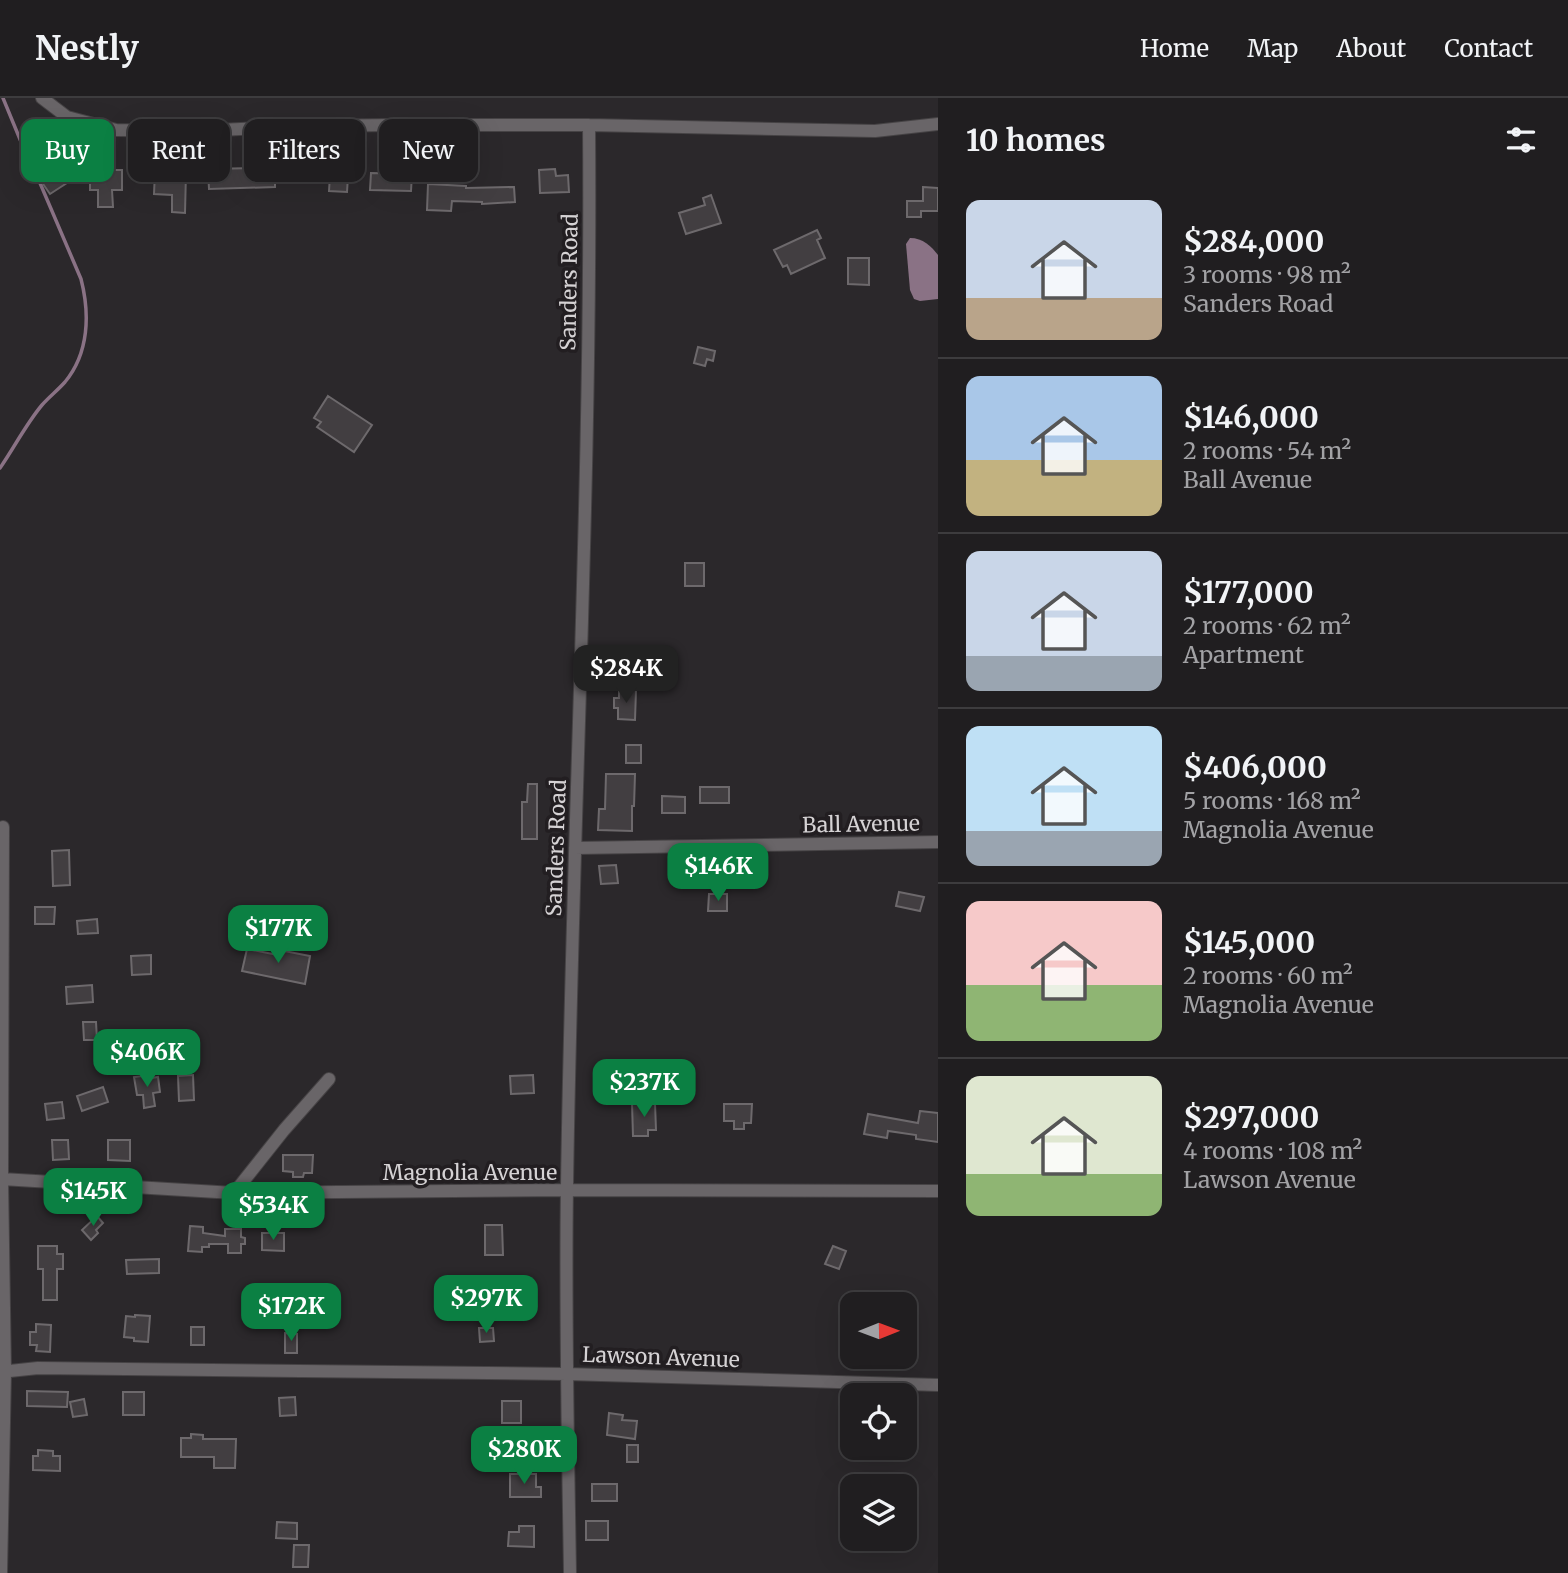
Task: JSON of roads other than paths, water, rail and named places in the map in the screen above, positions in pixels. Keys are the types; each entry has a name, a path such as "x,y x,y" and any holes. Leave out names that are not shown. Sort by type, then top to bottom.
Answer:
{"street":[{"path":"42,98 67,117 116,130 589,125 875,131 938,124"},
{"name":"Sanders Road","path":"570,1573 566,1190 579,756 590,230 589,125"},
{"path":"1,1573 3,827"},
{"name":"Ball Avenue","path":"575,848 938,842"},
{"path":"234,1193 329,1079"},
{"name":"Magnolia Avenue","path":"2,1172 234,1193 938,1191"},
{"name":"Lawson Avenue","path":"3,1372 38,1368 567,1374 938,1385"}],"waterway":[{"path":"0,468 36,412 73,371 83,346 86,319 81,279 3,98"}]}
